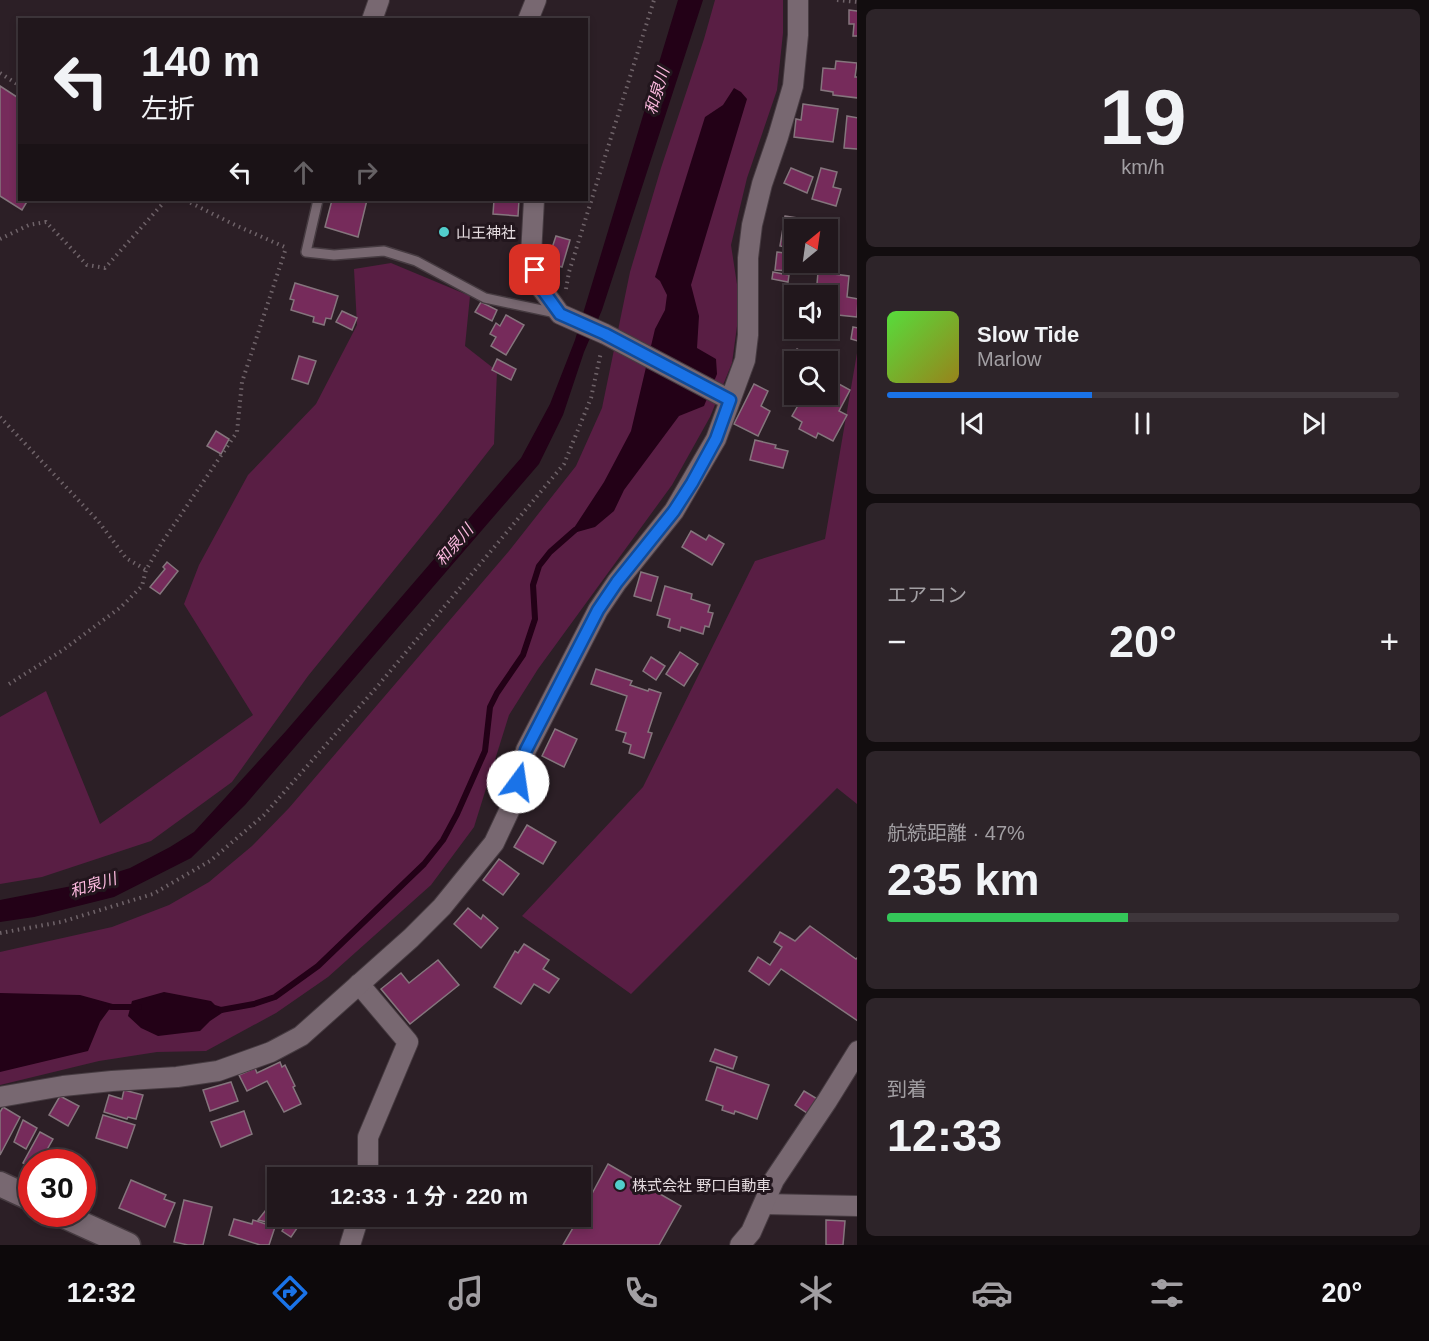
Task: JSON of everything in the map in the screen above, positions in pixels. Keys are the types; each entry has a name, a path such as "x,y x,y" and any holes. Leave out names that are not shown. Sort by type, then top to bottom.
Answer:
{"street":[{"path":"373,18 379,0"},
{"path":"529,18 536,0"},
{"path":"0,1097 63,1086 177,1077 218,1071 271,1053 301,1036 411,938 442,907 494,843 510,809 526,750 598,610 617,582 674,511 692,483 716,439 745,360 748,335 748,258 752,225 762,184 793,86 798,34 798,0"},
{"path":"534,201 531,255 539,285 560,314 605,334 730,400"},
{"path":"359,984 408,1042 368,1137 368,1167"},
{"path":"740,1245 751,1232 774,1180 857,1053"},
{"path":"0,1184 18,1192"},
{"path":"764,1204 857,1206"},
{"path":"89,1227 128,1245"},
{"path":"350,1245 356,1227"}],"lane":[{"path":"318,201 306,252 334,255 384,251 416,261 485,298 560,314"}],"path":[{"path":"560,314 569,272 654,0"},
{"path":"837,0 857,2"},
{"path":"0,74 18,85"},
{"path":"0,239 29,225 46,222 87,265 105,268 165,201"},
{"path":"187,201 286,248 306,252"},
{"path":"9,684 63,650 121,608 142,586 146,570 237,432 242,382 286,248"},
{"path":"0,933 61,921 153,894 210,861 264,815 376,688 564,464 591,398 605,334"},
{"path":"0,417 98,521 126,558 146,570"}],"shaded area":[{"path":"715,0 783,0 783,33 777,90 747,178 731,245 740,304 732,363 710,417 672,485 538,669 509,715 474,827 431,885 328,977 276,1013 206,1051 157,1052 99,1061 0,1085 0,952 112,927 169,905 209,882 252,846 289,808 509,551 576,466 602,408 630,272"},
{"path":"391,263 470,296 465,346 497,371 494,444 308,676 232,782 151,841 42,877 0,884 0,717 46,691 100,824 253,715 184,604 199,565 248,475 316,404 357,325 354,269"},
{"path":"857,353 857,804 837,788 631,994 522,916 643,787 755,561 825,539"}],"water":[{"name":"和泉川","path":"678,0 703,0 602,310 584,352 563,415 539,464 245,805 191,858 114,897 34,917 0,922 0,900 77,885 130,868 194,832 286,731 521,458 550,404 575,340"},
{"path":"734,88 747,99 691,285 699,316 697,348 716,359 717,374 704,406 679,416 624,490 614,511 595,527 570,534 604,482 631,431 655,329 665,310 667,295 660,281 655,277 705,117 723,105"},
{"path":"164,992 211,1001 215,1005 228,1009 200,1031 158,1036 141,1028 128,1016 132,1001"},
{"path":"0,993 80,995 120,1006 111,1007 100,1022 88,1051 0,1072"}],"building":[{"path":"849,10 857,11 857,36 853,36 854,24 849,24"},
{"path":"836,61 857,63 855,77 857,77 857,98 833,95 833,92 821,90 823,68 835,69"},
{"path":"0,86 18,98 18,201 27,201 22,210 0,196"},
{"path":"803,104 838,109 833,142 794,137 796,119 801,120"},
{"path":"847,116 857,118 857,149 844,148"},
{"path":"791,168 813,177 807,193 784,183"},
{"path":"821,168 837,172 833,187 841,189 836,206 812,199"},
{"path":"332,201 367,201 358,237 325,227"},
{"path":"494,201 519,201 518,216 493,214"},
{"path":"785,216 804,219 784,219"},
{"path":"784,222 784,247 780,246"},
{"path":"556,236 570,240 562,267 547,263"},
{"path":"777,252 784,253 784,271 775,270"},
{"path":"773,272 789,275 788,282 772,279"},
{"path":"818,273 849,276 847,297 857,299 857,317 838,315 838,285 817,285"},
{"path":"295,283 338,296 331,319 326,318 324,325 313,322 314,317 291,310 294,300 290,299"},
{"path":"481,302 497,310 492,321 475,312"},
{"path":"342,311 357,318 352,330 336,322"},
{"path":"506,315 524,325 506,355 491,346 496,337 490,334 496,323 500,326"},
{"path":"853,327 857,328 857,341 851,339"},
{"path":"299,356 316,361 308,384 292,379"},
{"path":"497,359 516,369 511,380 492,370"},
{"path":"838,383 850,390 839,411 847,415 833,441 818,433 816,438 799,429 802,422 792,416 798,405 838,405"},
{"path":"754,384 768,391 761,406 770,411 758,436 734,424"},
{"path":"216,431 229,439 221,454 207,446"},
{"path":"755,440 776,445 775,448 788,451 783,468 750,460"},
{"path":"691,531 706,540 709,535 724,544 712,565 682,547"},
{"path":"167,562 178,571 160,594 150,587 165,569 163,567"},
{"path":"641,572 658,577 651,601 634,596"},
{"path":"665,586 692,594 691,599 710,605 708,612 713,613 709,627 705,626 703,634 681,627 680,631 668,627 670,619 657,615"},
{"path":"680,652 698,664 684,686 666,674"},
{"path":"651,657 665,666 656,680 643,671"},
{"path":"596,669 632,681 630,685 661,693 648,732 652,733 644,758 629,753 631,745 623,742 626,733 616,730 627,696 591,684"},
{"path":"555,729 577,739 564,767 542,756"},
{"path":"527,825 556,842 543,864 514,847"},
{"path":"499,859 519,874 503,895 483,880"},
{"path":"468,908 481,919 483,915 498,928 481,948 454,924"},
{"path":"810,926 857,958 857,1020 781,969 769,985 749,971 758,957 770,965 782,947 774,942 780,932 795,941"},
{"path":"524,944 549,960 543,969 559,979 549,993 534,984 521,1004 494,987 515,951 518,953"},
{"path":"438,960 459,985 410,1024 381,989 401,973 409,983"},
{"path":"715,1049 737,1057 733,1069 710,1061"},
{"path":"280,1062 282,1067 285,1065 301,1104 284,1112 267,1081 247,1091 239,1075 255,1068 257,1073"},
{"path":"717,1067 769,1085 757,1119 735,1111 734,1114 722,1110 723,1106 706,1100"},
{"path":"231,1082 238,1101 210,1111 203,1090"},
{"path":"124,1090 143,1095 136,1119 128,1117 127,1119 104,1112 109,1095 122,1099"},
{"path":"804,1091 819,1100 810,1115 795,1105"},
{"path":"60,1096 79,1106 68,1126 49,1115"},
{"path":"3,1107 20,1117 0,1155 0,1112"},
{"path":"244,1111 252,1134 221,1147 211,1122"},
{"path":"103,1115 135,1125 127,1148 96,1138"},
{"path":"23,1120 37,1128 26,1149 14,1142"},
{"path":"40,1132 53,1139 47,1149 31,1149"},
{"name":"株式会社 野口自動車","path":"608,1164 681,1206 659,1245 563,1245 574,1227 591,1227 591,1196"},
{"path":"131,1180 166,1195 164,1199 175,1203 165,1227 119,1208"},
{"path":"184,1200 212,1207 203,1245 174,1242"},
{"path":"267,1209 267,1222 258,1220"},
{"path":"234,1219 252,1224 253,1220 267,1224 267,1227 275,1227 269,1245 260,1245 229,1235"},
{"path":"826,1220 845,1221 843,1245 826,1245"},
{"path":"284,1227 298,1227 291,1237 282,1231"}],"waterway":[{"path":"221,1010 254,1004 275,997 318,966 424,864 443,840 485,751 490,707 523,655 535,619 533,585 539,566 550,552 575,530"},
{"path":"111,1007 139,1007"}],"place":[{"name":"山王神社","path":"444,232"},
{"name":"株式会社 野口自動車","path":"620,1185"}],"route":[{"path":"518,782 526,750 598,610 617,582 674,511 692,483 716,439 730,400 605,334 560,314 539,285 535,270"}]}
